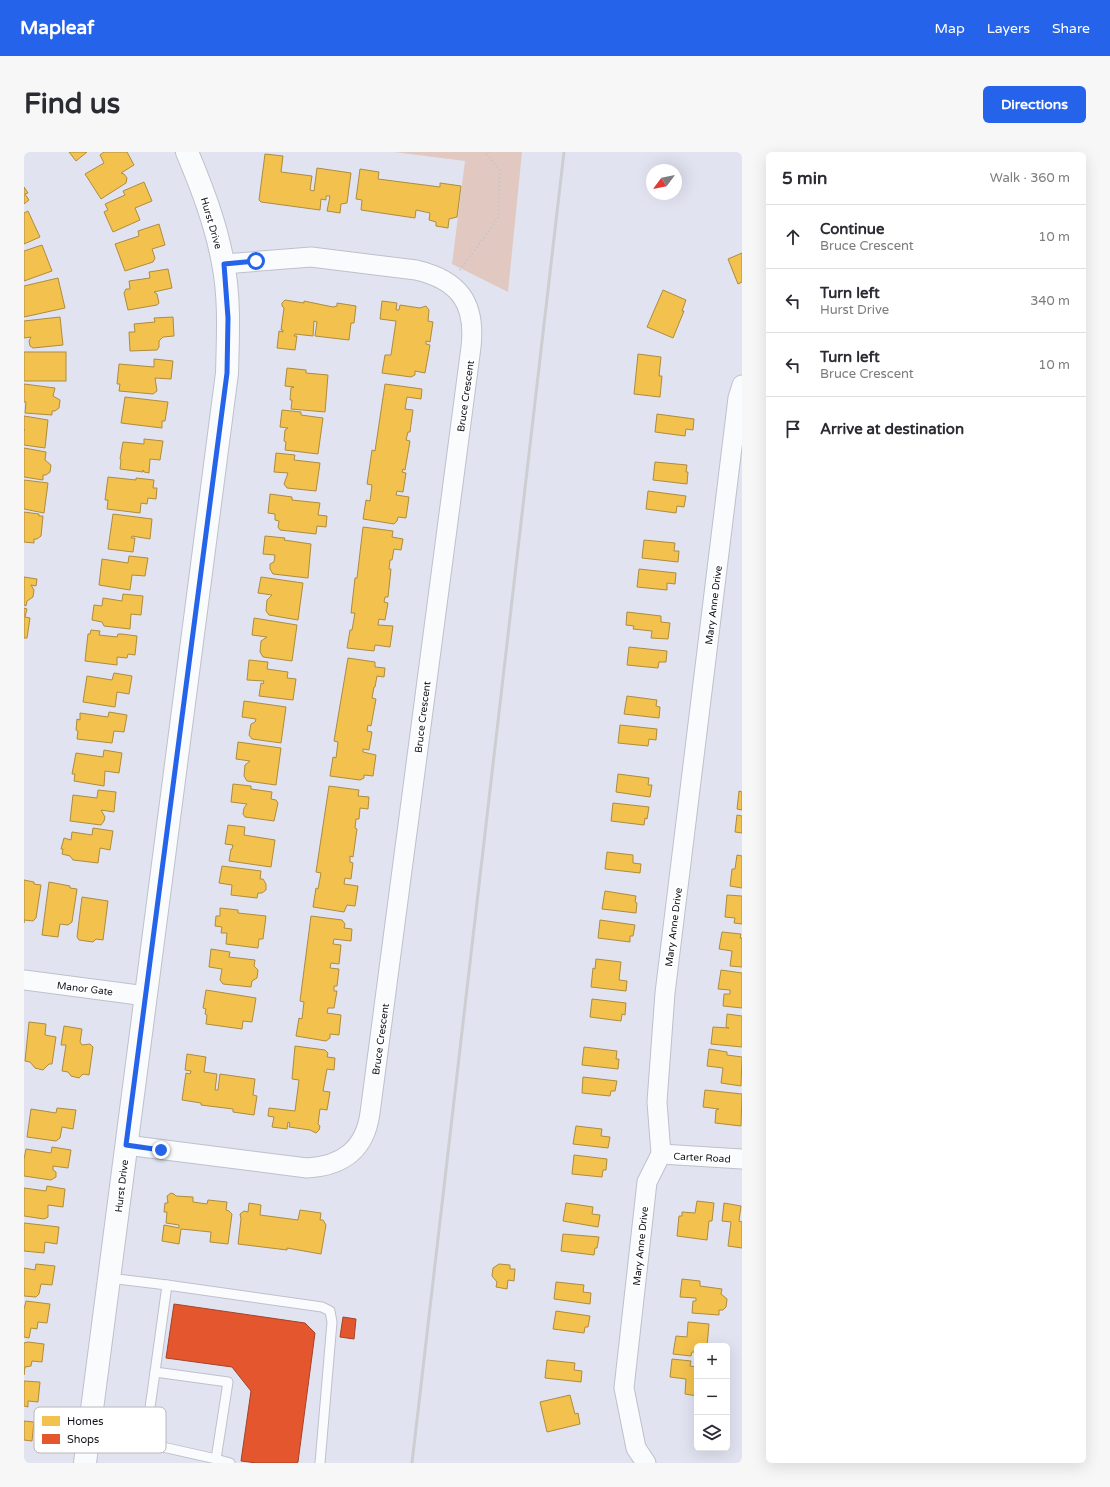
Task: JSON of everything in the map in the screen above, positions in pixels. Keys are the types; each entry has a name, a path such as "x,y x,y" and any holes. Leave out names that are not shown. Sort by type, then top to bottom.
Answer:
{"street":[{"name":"Hurst Drive","path":"92,1407 227,373 228,318 224,264 210,211 187,152"},
{"name":"Bruce Crescent","path":"126,1145 307,1168 330,1165 341,1161 350,1154 365,1133 369,1124 473,330 467,303 456,289 446,280 416,270 311,257 224,264"},
{"name":"Mary Anne Drive","path":"646,1463 636,1448 624,1388 647,1182 661,1154 657,1102 665,993 738,398 742,385"},
{"name":"Manor Gate","path":"24,980 146,996"},
{"name":"Carter Road","path":"661,1154 742,1159"},
{"name":"Hurst Drive","path":"85,1463 86,1453"}],"lane":[{"path":"109,1278 322,1308 330,1311 332,1322 320,1463"},
{"path":"150,1407 167,1285"},
{"path":"155,1372 228,1382 216,1459"},
{"path":"166,1447 230,1463"}],"path":[{"path":"459,272 498,218 500,171 486,152"}],"shaded area":[{"path":"394,152 522,152 508,292 452,264 465,161"}],"building: Homes":[{"path":"69,152 87,152 76,161"},
{"path":"104,152 127,152 134,165 121,173 127,178 126,183 101,199 85,174 104,163 100,155"},
{"path":"265,154 283,156 281,172 312,176 310,190 314,191 317,168 351,173 347,203 341,204 340,213 327,211 330,196 326,196 326,200 321,199 320,210 261,202 259,200"},
{"path":"360,169 379,172 378,179 440,187 440,183 461,186 457,217 449,219 448,228 436,226 436,222 429,220 430,213 416,210 415,218 361,210 362,200 356,199"},
{"path":"144,182 152,201 135,208 140,220 113,232 104,212 108,210 105,204 125,195 123,191"},
{"path":"24,187 28,193 25,194 29,200 24,204"},
{"path":"28,211 40,237 24,244 24,213"},
{"path":"159,224 165,245 152,249 155,258 153,262 125,271 115,244 139,236 138,231"},
{"path":"42,245 52,271 24,281 24,251"},
{"path":"742,253 742,282 738,284 728,259"},
{"path":"168,269 172,288 154,292 157,294 159,303 157,305 128,310 124,293 126,289 130,289 129,281 150,278 149,272"},
{"path":"58,278 65,308 24,317 24,286"},
{"path":"663,290 686,300 682,311 684,311 673,338 647,327"},
{"path":"285,300 304,303 304,301 333,307 337,306 337,303 356,306 354,323 351,323 349,340 315,336 317,322 314,321 313,336 295,334 294,336 297,336 295,350 277,348 279,331 283,332 283,330 281,330 284,308 282,303"},
{"path":"382,301 397,303 396,310 399,310 400,305 420,308 426,306 429,310 428,321 433,322 430,342 426,341 426,344 430,345 425,373 415,371 415,375 411,377 382,373 385,355 391,355 396,321 380,319"},
{"path":"60,317 63,345 33,348 30,346 29,341 31,337 24,338 24,321"},
{"path":"173,317 174,336 163,337 159,341 159,347 157,350 130,351 129,332 135,332 134,324 155,322 154,318"},
{"path":"24,352 66,352 66,381 24,381"},
{"path":"638,354 661,357 659,376 662,376 660,397 634,394"},
{"path":"154,359 173,361 171,379 155,378 157,391 153,394 119,391 120,384 117,384 119,364 154,367"},
{"path":"287,368 306,370 306,373 328,375 325,412 291,409 291,388 294,387 285,386"},
{"path":"24,384 55,388 53,396 60,400 59,408 52,411 52,415 25,413 26,402 24,402"},
{"path":"385,384 422,389 421,399 407,397 405,409 413,410 410,432 408,432 406,440 410,441 405,470 403,469 402,472 406,473 403,492 397,491 396,495 409,497 406,518 398,517 394,524 363,519 366,500 370,501 372,485 367,484 372,450 375,451"},
{"path":"125,397 168,402 165,421 162,421 162,428 121,423"},
{"path":"282,410 301,412 301,415 323,418 318,454 285,450 285,430 288,428 280,427"},
{"path":"657,414 694,419 693,430 686,429 685,436 655,432"},
{"path":"24,416 48,420 45,448 24,445"},
{"path":"144,439 163,441 160,460 150,459 149,473 144,472 143,470 143,472 120,469 123,442 144,444"},
{"path":"24,448 46,452 45,460 51,465 50,472 43,475 43,480 24,477"},
{"path":"276,453 295,455 294,460 320,463 316,491 287,488 284,484 288,473 274,472"},
{"path":"655,462 687,465 687,484 653,480"},
{"path":"108,477 154,480 153,488 157,488 156,499 148,498 147,504 141,503 140,513 107,509 108,500 105,500"},
{"path":"24,480 48,483 44,513 24,509"},
{"path":"648,491 686,496 684,507 677,506 676,513 646,509"},
{"path":"270,494 292,497 292,500 320,503 318,515 327,516 326,527 317,526 316,534 280,530 278,527 279,521 275,520 275,514 268,513"},
{"path":"24,512 43,516 41,536 34,539 34,543 24,542"},
{"path":"113,514 152,519 150,539 132,536 131,538 135,538 133,552 108,549"},
{"path":"363,527 393,531 392,537 403,539 401,550 394,549 392,560 390,560 389,569 391,569 388,597 385,597 384,602 388,603 385,620 379,619 378,625 393,626 390,647 375,645 374,651 347,648 355,613 351,613"},
{"path":"265,536 285,538 284,540 311,544 308,578 273,574 270,569 270,564 274,562 275,555 263,554"},
{"path":"644,540 675,543 674,551 679,551 678,562 642,558"},
{"path":"129,556 148,558 145,576 132,575 130,590 99,585 102,559 128,563"},
{"path":"639,569 676,573 675,584 667,583 667,590 637,587"},
{"path":"24,577 37,579 36,586 31,585 34,590 33,597 27,601 26,606 24,605"},
{"path":"261,577 303,583 298,620 269,615 266,611 267,600 272,595 258,593"},
{"path":"123,594 143,596 141,615 131,614 130,629 104,626 102,622 92,620 94,605 102,606 103,598 122,601"},
{"path":"24,608 27,609 25,617 30,618 27,638 24,638"},
{"path":"627,612 661,616 661,622 670,623 668,639 651,638 652,631 633,629 634,626 626,625"},
{"path":"254,618 297,625 292,661 263,657 260,652 261,641 267,637 252,635"},
{"path":"91,630 100,631 99,635 117,637 118,634 122,634 137,636 135,655 128,654 127,658 117,657 117,665 85,661 88,634 90,634"},
{"path":"629,647 667,651 666,662 659,662 658,668 627,665"},
{"path":"348,658 375,662 375,667 385,668 384,677 377,676 374,687 372,698 376,699 371,726 368,725 367,731 372,732 369,750 363,749 363,752 376,755 373,776 364,775 364,778 360,780 330,776 333,757 336,758 338,742 334,741"},
{"path":"249,660 268,662 267,669 288,672 287,678 296,679 293,700 259,696 261,683 263,684 264,681 247,680"},
{"path":"114,673 132,676 129,694 117,692 115,707 83,702 87,676 112,680"},
{"path":"627,696 657,700 656,706 660,707 659,718 624,714"},
{"path":"244,701 286,707 281,743 252,739 249,735 251,724 255,722 256,719 242,717"},
{"path":"109,712 127,715 124,732 114,731 112,743 77,739 77,719 80,720 80,713 108,717"},
{"path":"620,725 657,729 656,740 649,739 648,746 618,743"},
{"path":"238,742 281,748 276,785 247,781 244,776 245,765 250,761 236,759"},
{"path":"104,750 122,753 119,773 105,771 104,786 74,781 75,774 72,774 76,753 103,757"},
{"path":"618,774 649,778 648,785 652,785 650,797 616,792"},
{"path":"233,784 251,786 251,789 272,792 271,799 276,800 278,803 274,821 245,817 243,814 244,808 247,804 231,802"},
{"path":"329,786 359,790 358,796 369,797 368,809 360,808 359,819 356,819 355,828 357,829 353,857 350,856 350,862 353,863 351,879 345,878 344,884 358,886 355,906 347,905 344,912 313,907 316,888 318,889 321,873 316,872"},
{"path":"98,790 116,792 114,812 101,810 105,817 101,825 70,821 73,795 97,798"},
{"path":"739,791 742,792 742,810 737,809"},
{"path":"613,803 649,807 647,819 645,818 644,825 611,821"},
{"path":"737,815 742,816 742,833 735,832"},
{"path":"228,825 245,827 244,835 275,840 271,867 229,861 233,845 225,844"},
{"path":"93,828 113,831 110,850 100,848 98,863 73,860 70,856 62,854 63,849 61,849 64,838 71,840 72,832 92,835"},
{"path":"607,852 633,855 633,863 641,864 640,873 605,869"},
{"path":"737,855 742,856 742,888 730,886 732,869 735,869"},
{"path":"222,866 261,871 260,879 263,879 266,884 266,890 262,893 258,893 257,898 231,895 232,885 219,883"},
{"path":"24,880 41,885 36,918 33,921 24,920"},
{"path":"49,882 70,886 70,888 77,889 72,922 68,925 60,924 58,937 42,935"},
{"path":"605,891 636,896 636,913 602,909"},
{"path":"727,895 742,896 742,924 734,923 735,918 725,917"},
{"path":"82,897 108,901 103,940 96,939 93,942 79,940 77,937"},
{"path":"220,908 238,910 238,913 266,916 263,939 259,939 258,948 226,944 227,933 221,933 222,927 215,926 216,916 220,916"},
{"path":"311,916 342,920 345,924 344,928 352,929 351,941 334,939 333,944 341,945 339,964 331,963 330,968 339,969 337,986 334,986 334,991 337,991 334,1008 328,1008 327,1013 341,1015 339,1035 330,1034 330,1038 326,1041 296,1036 299,1018 302,1019 304,1002 300,1001"},
{"path":"600,920 635,925 633,936 630,936 630,942 598,938"},
{"path":"722,932 741,934 742,967 730,966 732,951 719,949"},
{"path":"211,949 230,952 229,957 255,960 254,966 258,970 257,978 252,981 251,987 223,984 220,980 222,969 209,967"},
{"path":"596,959 621,962 619,980 627,981 626,991 591,987 593,968 595,969"},
{"path":"721,970 742,973 742,1008 723,1006 724,994 730,994 730,990 718,989"},
{"path":"206,990 256,998 252,1022 243,1021 242,1029 206,1024 206,1009 203,1008"},
{"path":"592,999 626,1003 625,1015 622,1014 621,1021 590,1017"},
{"path":"727,1014 742,1016 742,1047 711,1044 713,1027 729,1028 726,1027"},
{"path":"29,1022 46,1024 45,1035 56,1037 52,1064 49,1064 43,1070 35,1068 30,1062 25,1061"},
{"path":"64,1026 82,1029 80,1042 82,1045 90,1044 93,1047 89,1075 83,1074 79,1078 71,1076 68,1072 62,1071 66,1045 61,1045"},
{"path":"295,1046 325,1050 328,1053 327,1057 335,1058 334,1070 327,1069 323,1091 330,1092 327,1110 320,1109 318,1124 320,1126 316,1133 310,1130 289,1127 290,1123 288,1122 287,1129 272,1127 274,1117 268,1116 269,1108 295,1111 299,1080 292,1079"},
{"path":"584,1047 617,1051 616,1059 619,1059 618,1069 582,1065"},
{"path":"709,1049 727,1052 727,1055 742,1057 741,1086 721,1083 723,1068 707,1066"},
{"path":"187,1054 206,1057 204,1072 217,1074 215,1090 218,1090 220,1074 255,1079 253,1095 257,1096 254,1115 233,1112 233,1109 201,1105 201,1103 182,1100 186,1073 190,1074 191,1071 185,1070"},
{"path":"583,1077 617,1081 615,1091 611,1091 610,1096 582,1093"},
{"path":"705,1090 742,1094 741,1126 715,1123 716,1110 719,1109 703,1107"},
{"path":"57,1108 76,1110 73,1129 62,1127 60,1138 56,1141 27,1137 31,1109 56,1113"},
{"path":"576,1126 602,1129 601,1136 610,1137 608,1148 573,1144"},
{"path":"52,1147 71,1150 68,1168 53,1166 53,1170 56,1172 56,1177 51,1180 24,1176 24,1159 26,1149 51,1153"},
{"path":"574,1155 607,1159 606,1170 603,1170 602,1177 572,1174"},
{"path":"47,1186 65,1189 63,1207 48,1205 48,1217 44,1219 24,1216 24,1188 46,1191"},
{"path":"171,1193 176,1196 193,1197 193,1202 207,1204 208,1200 227,1202 226,1210 232,1214 228,1244 210,1242 211,1232 181,1229 179,1244 162,1241 164,1225 179,1228 179,1225 166,1223 167,1212 164,1212 165,1203 168,1203 167,1196"},
{"path":"697,1201 714,1203 712,1221 709,1221 707,1240 677,1236 679,1216 682,1216 682,1212 695,1213"},
{"path":"249,1203 261,1205 260,1215 298,1220 300,1210 321,1213 320,1220 323,1220 326,1225 321,1254 287,1248 287,1250 238,1244 241,1219 240,1214 244,1211 248,1212"},
{"path":"566,1203 593,1207 592,1214 600,1215 598,1227 563,1221"},
{"path":"724,1203 741,1206 739,1221 742,1222 742,1248 728,1246 731,1222 722,1221"},
{"path":"24,1223 59,1227 57,1244 45,1242 44,1253 24,1251"},
{"path":"563,1234 599,1237 594,1255 561,1251"},
{"path":"36,1264 55,1266 52,1285 41,1284 39,1294 36,1297 24,1296 24,1268 35,1270"},
{"path":"499,1264 510,1265 510,1269 515,1269 514,1281 508,1280 507,1289 496,1287 497,1282 492,1276 493,1268"},
{"path":"682,1279 700,1281 700,1286 722,1289 721,1294 727,1299 726,1307 723,1310 719,1310 719,1315 692,1313 693,1301 696,1301 696,1298 680,1297"},
{"path":"556,1282 584,1285 583,1292 591,1293 590,1304 554,1299"},
{"path":"26,1301 50,1304 47,1323 38,1322 37,1329 31,1328 29,1338 24,1337 24,1309"},
{"path":"556,1311 590,1316 588,1327 585,1327 584,1333 553,1329"},
{"path":"688,1322 709,1324 707,1343 694,1343 694,1352 692,1352 691,1356 673,1354 676,1336 687,1337"},
{"path":"24,1343 44,1344 42,1362 32,1361 31,1366 25,1367 24,1375"},
{"path":"672,1359 691,1361 690,1366 694,1367 694,1396 685,1394 686,1379 670,1377"},
{"path":"547,1360 575,1363 574,1370 582,1371 581,1382 545,1378"},
{"path":"24,1381 40,1382 38,1402 28,1401 28,1407 24,1406"},
{"path":"570,1395 575,1414 578,1413 580,1424 547,1432 540,1402"},
{"path":"24,1421 34,1422 32,1441 24,1440"}],"building: Shops":[{"path":"174,1304 305,1323 315,1333 297,1463 257,1463 241,1461 251,1391 232,1367 166,1358"},
{"path":"343,1317 356,1319 354,1339 340,1337"}],"railway":[{"path":"412,1463 564,152"}],"route":[{"path":"161,1150 126,1145 227,373 228,318 224,264 256,261"}]}
